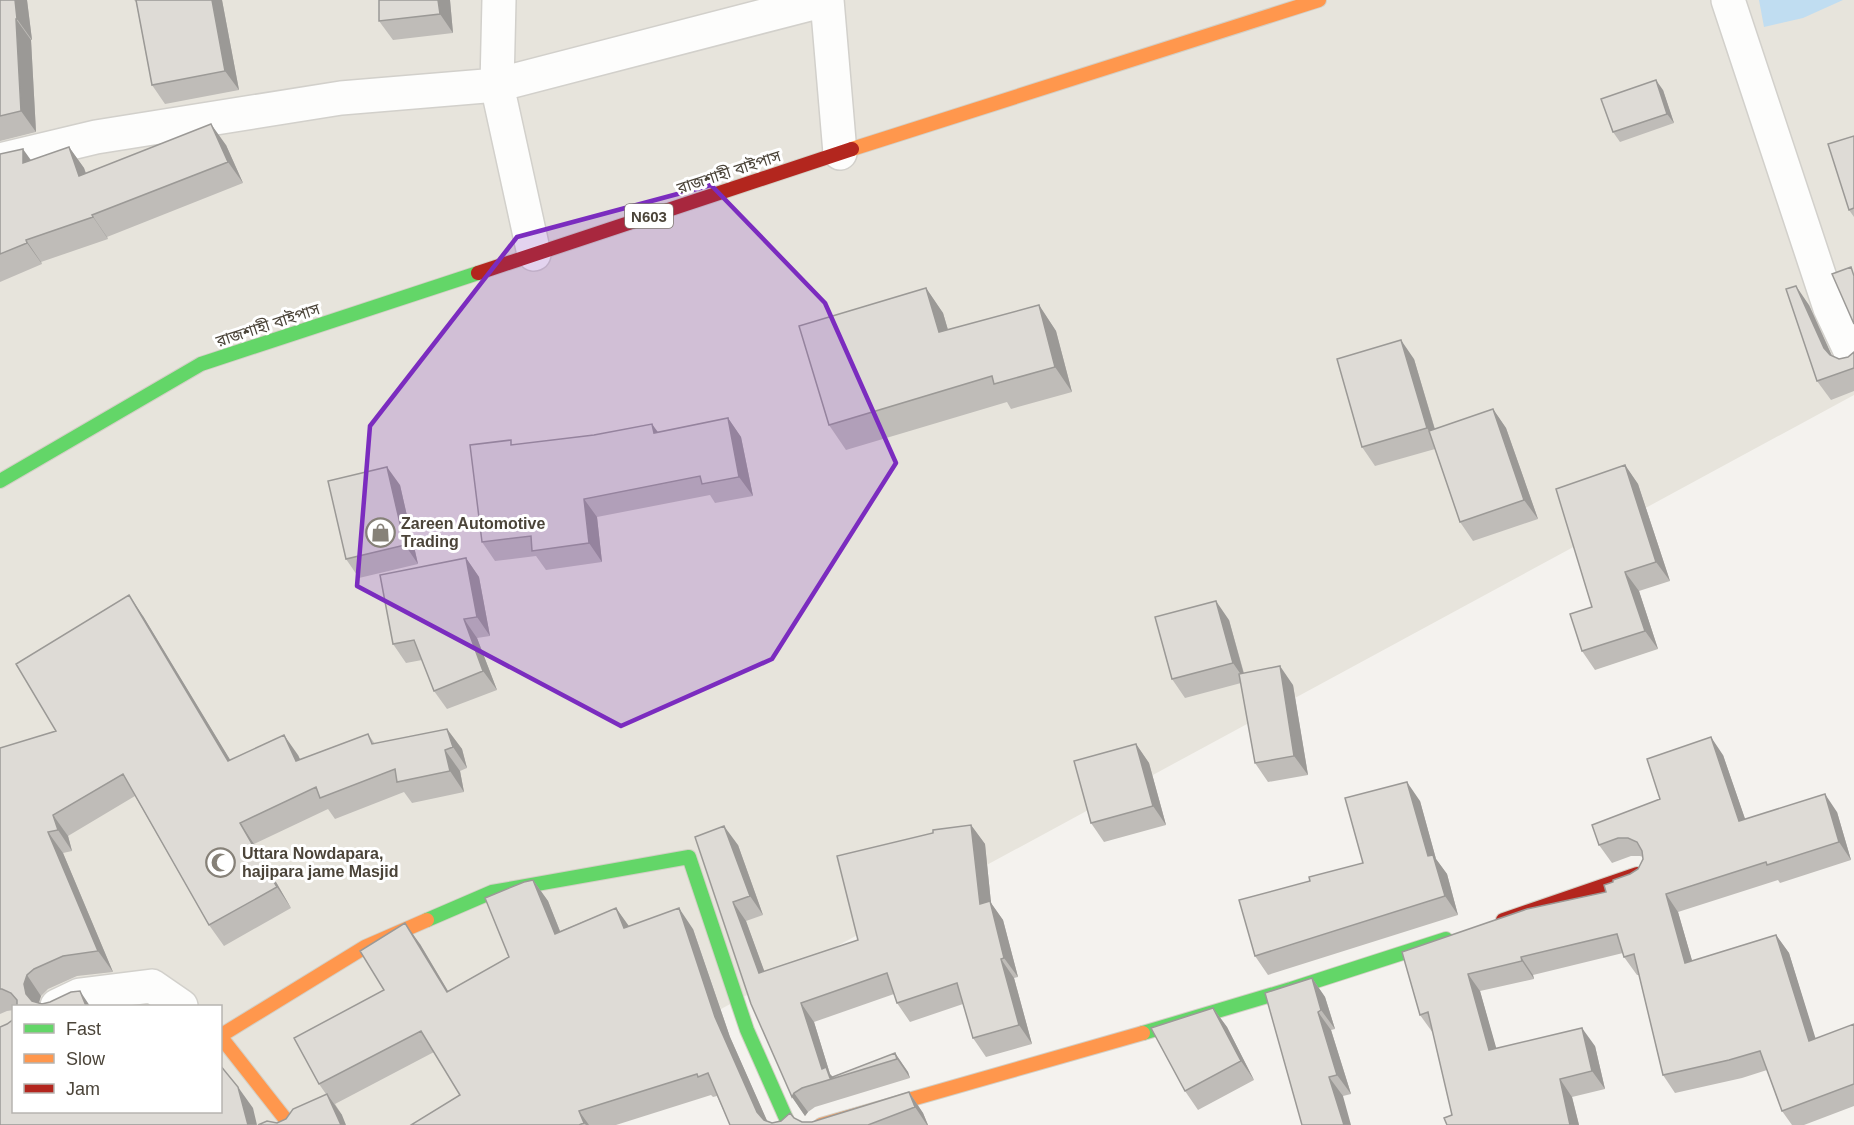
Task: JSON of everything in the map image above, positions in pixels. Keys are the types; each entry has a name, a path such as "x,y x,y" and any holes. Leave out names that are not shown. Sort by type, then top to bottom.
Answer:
{"main road":[{"name":"রাজশাহী বাইপাস","path":"0,482 201,364 840,153 1319,0"},
{"path":"222,1035 365,947 492,892 689,857 747,1030 789,1125"},
{"path":"1495,922 1637,874"},
{"path":"821,1125 915,1096 1154,1030 1463,934"},
{"path":"222,1039 290,1125"}],"street":[{"path":"499,0 497,85 534,254"},
{"path":"0,160 96,137 341,98 497,85 826,0 840,153"},
{"path":"1728,0 1830,308 1854,360"},
{"path":"59,1005 80,995 152,986 180,1005"}],"highlighted area":[{"path":"711,185 825,303 896,463 772,659 621,726 357,586 370,426 517,237"}],"shaded area":[{"path":"0,0 1854,0 1854,395 507,1125 0,1125"}],"water":[{"path":"1759,0 1843,0 1803,18 1764,27"}],"building":[{"path":"0,0 15,0 21,111 0,116"},
{"path":"136,0 212,0 225,71 152,85"},
{"path":"379,0 438,0 440,14 379,21"},
{"path":"1656,80 1667,114 1613,132 1601,99"},
{"path":"211,124 228,162 92,215 93,217 26,240 27,243 0,254 0,154 23,149 23,163 69,147 79,176"},
{"path":"1854,136 1854,208 1849,210 1828,144"},
{"path":"1851,267 1854,276 1854,324 1832,274"},
{"path":"1796,286 1824,348 1830,355 1839,359 1848,357 1854,352 1854,368 1817,381 1786,289"},
{"path":"926,288 939,332 1039,305 1055,367 994,384 992,376 829,425 799,326"},
{"path":"1401,340 1427,428 1362,447 1337,359"},
{"path":"1493,409 1524,500 1460,522 1429,431"},
{"path":"728,418 739,477 702,484 700,476 584,499 589,543 532,551 531,536 482,542 470,445 511,440 511,445 594,435 652,424 654,433"},
{"path":"1625,465 1656,562 1625,572 1645,631 1582,651 1570,614 1592,607 1556,489"},
{"name":"Zareen Automotive Trading","path":"387,467 405,545 346,559 328,481"},
{"path":"466,558 477,617 464,619 483,671 434,691 414,640 393,644 380,575"},
{"path":"129,595 228,761 284,735 296,761 368,734 372,744 447,729 453,747 445,750 450,771 397,782 395,769 320,798 316,787 240,823 277,887 209,925 123,774 53,815 58,830 48,832 98,951 63,956 34,969 27,975 24,984 26,994 32,1001 42,1004 71,992 80,991 86,1005 17,1005 17,1000 11,993 0,989 0,748 56,731 16,664"},
{"path":"1216,601 1233,663 1172,679 1155,617"},
{"path":"1280,666 1294,756 1255,763 1239,674"},
{"path":"1711,737 1739,821 1825,794 1839,842 1767,865 1766,862 1666,894 1685,963 1776,935 1809,1041 1854,1024 1854,1084 1782,1111 1760,1051 1663,1075 1634,954 1624,957 1617,934 1521,957 1522,961 1468,974 1489,1050 1582,1028 1592,1071 1560,1079 1570,1125 1447,1125 1444,1118 1452,1115 1428,1012 1420,1015 1402,952 1527,909 1606,892 1604,885 1638,869 1643,859 1642,851 1637,842 1628,838 1618,838 1599,845 1592,825 1660,799 1647,759"},
{"path":"1136,744 1153,806 1091,823 1074,761"},
{"path":"1407,782 1428,856 1433,855 1445,896 1255,956 1239,900 1310,881 1309,877 1363,863 1345,798"},
{"path":"971,825 980,904 990,901 1004,958 1001,959 1019,1025 973,1038 957,983 897,1003 887,973 801,1003 822,1069 826,1067 830,1078 895,1053 897,1059 802,1088 792,1097 751,1004 695,837 724,826 750,896 733,902 759,973 858,940 837,856 933,833 933,830"},
{"path":"533,880 555,934 616,908 624,928 679,908 715,1017 757,1112 764,1120 772,1123 781,1121 790,1113 802,1122 812,1122 909,1092 915,1107 868,1125 730,1125 708,1073 698,1077 697,1074 579,1111 584,1123 579,1125 411,1125 460,1095 421,1031 319,1084 294,1038 384,990 360,951 405,923 447,992 509,957 485,898"},
{"path":"1312,978 1321,1010 1318,1012 1337,1075 1329,1077 1344,1125 1302,1125 1265,993"},
{"path":"1213,1008 1241,1061 1185,1091 1151,1028"},
{"path":"12,1020 12,1113 222,1113 222,1067 238,1087 248,1125 0,1125 0,1027"},
{"path":"327,1094 341,1125 258,1125 267,1121 277,1123 286,1119 293,1109"}],"traffic: fast":[{"path":"0,481 201,364 478,273"},
{"path":"427,920 492,892 689,857 747,1030 789,1125"},
{"path":"1143,1033 1291,989 1446,939"}],"traffic: slow":[{"path":"852,149 1319,0"},
{"path":"222,1035 365,947 427,920"},
{"path":"821,1125 1143,1033"},
{"path":"222,1039 290,1125"}],"traffic: jam":[{"path":"478,273 852,149"},
{"path":"1503,920 1637,874"}],"place":[{"name":"Zareen Automotive Trading","path":"380,532"},
{"name":"Uttara Nowdapara, hajipara jame Masjid","path":"221,862"}]}
